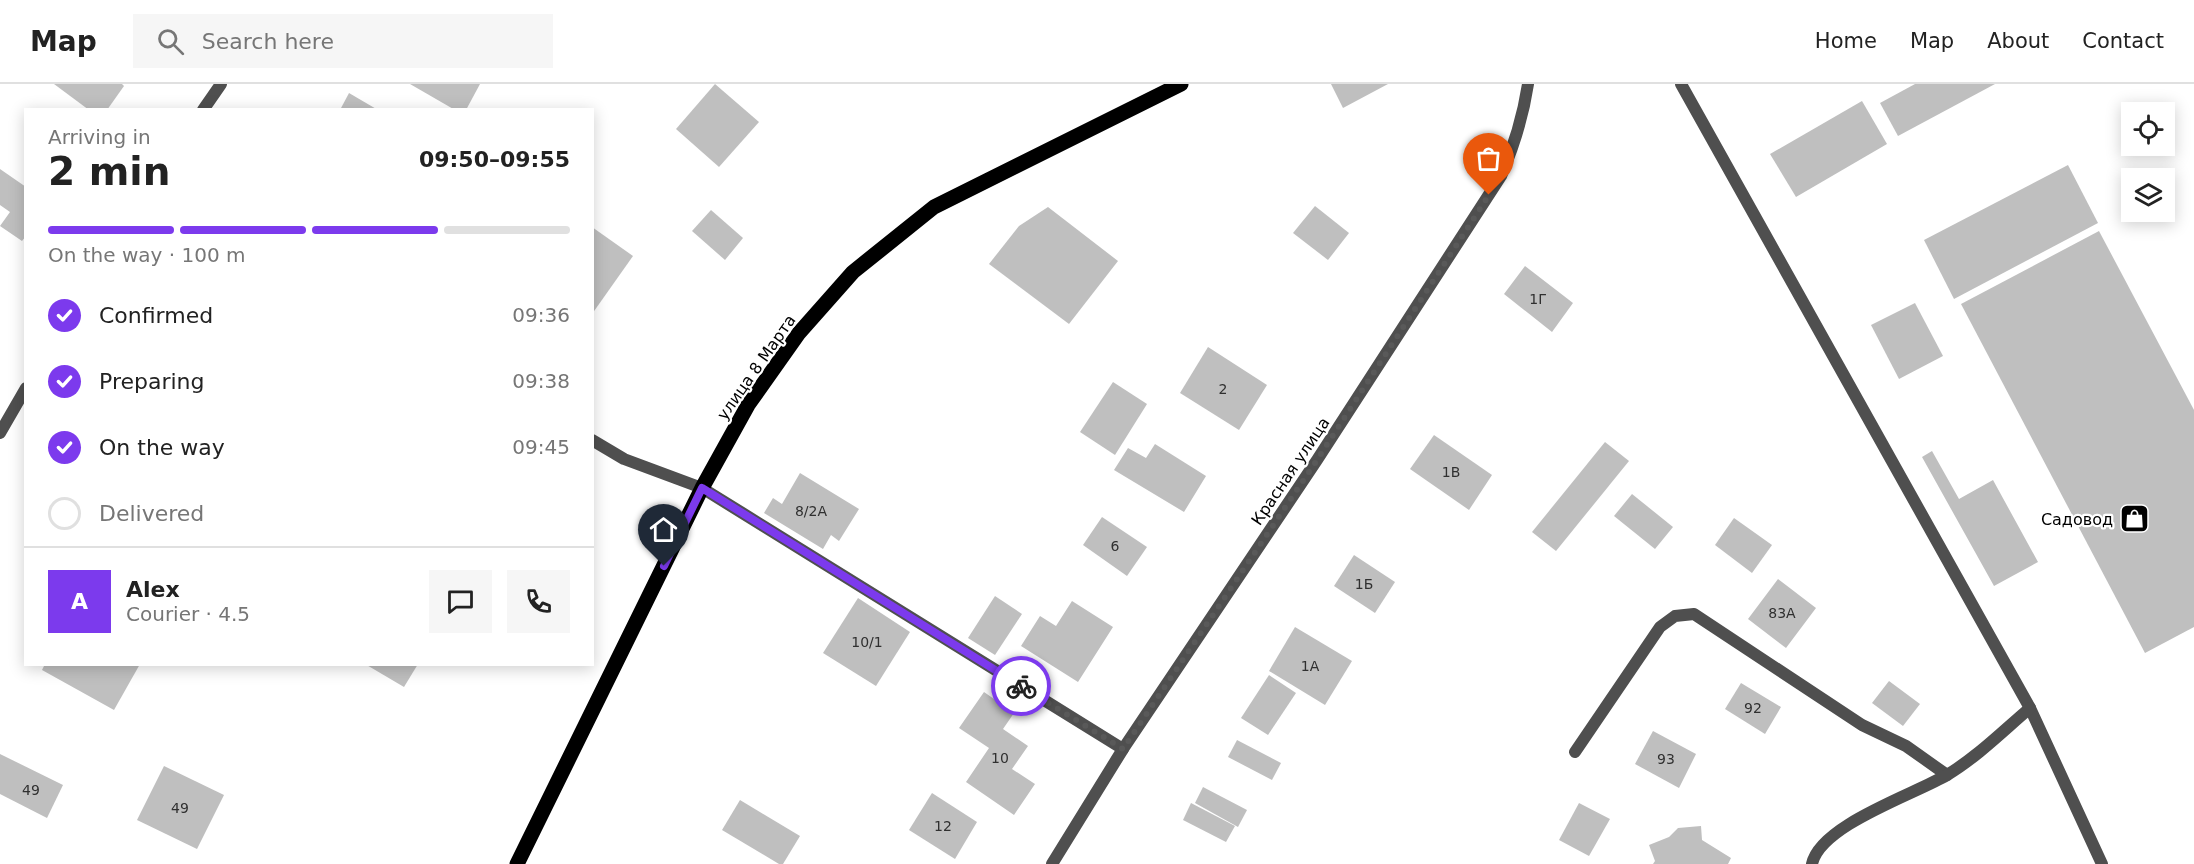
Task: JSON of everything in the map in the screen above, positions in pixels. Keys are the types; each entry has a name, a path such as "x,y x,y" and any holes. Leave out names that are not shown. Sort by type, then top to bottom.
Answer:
{"main road":[{"name":"улица 8 Марта","path":"517,864 702,488 748,405 799,333 853,272 934,207 1182,84"}],"street":[{"path":"204,108 221,84"},
{"name":"Красная улица","path":"1052,864 1123,749 1317,460 1501,176 1515,142 1528,84"},
{"path":"1681,84 2030,708 2102,864"},
{"path":"0,433 24,391"},
{"path":"594,441 624,459 702,488 1123,749"},
{"path":"1575,752 1660,627 1675,616 1694,614 1862,725 1906,746 1947,775"},
{"path":"1812,864 1823,843 1858,818 1947,775 1976,754 2030,708"}],"building":[{"path":"54,84 122,84 124,86 108,108 86,108"},
{"path":"410,84 480,84 467,108 452,108"},
{"path":"715,84 759,122 719,167 676,129"},
{"path":"1331,84 1388,84 1343,108"},
{"path":"1915,84 1995,84 1898,136 1880,103"},
{"path":"349,93 375,108 341,108"},
{"path":"1862,101 1887,144 1796,197 1770,154"},
{"path":"2068,165 2098,223 1954,299 1924,240"},
{"path":"0,169 24,186 24,238 22,241 0,226 10,212 0,205"},
{"path":"1315,206 1349,233 1328,260 1293,233"},
{"path":"1048,207 1118,261 1069,324 989,264 1019,226"},
{"path":"711,210 743,238 725,260 692,231"},
{"path":"594,228 633,256 594,311"},
{"name":"Садовод","path":"2099,231 2194,410 2194,627 2145,653 1961,304"},
{"path":"1525,266 1573,303 1552,332 1504,294"},
{"path":"1915,303 1943,356 1899,379 1871,325"},
{"path":"1208,347 1267,385 1239,430 1180,393"},
{"path":"1113,382 1147,404 1115,455 1080,432"},
{"path":"1434,435 1492,475 1469,510 1410,469"},
{"path":"1605,442 1629,461 1556,551 1532,532"},
{"path":"1155,444 1206,476 1184,512 1114,470 1128,448 1146,458"},
{"path":"1932,451 1959,499 1993,480 2038,562 1994,586 1922,457"},
{"path":"800,473 859,509 839,541 831,535 823,549 764,513 773,498 782,504"},
{"path":"1632,494 1673,527 1655,549 1614,516"},
{"path":"1102,517 1147,547 1127,576 1083,545"},
{"path":"1734,518 1772,545 1752,573 1715,545"},
{"path":"1354,555 1395,582 1375,613 1334,586"},
{"path":"1778,579 1816,608 1786,648 1748,619"},
{"path":"995,596 1022,614 995,655 968,638"},
{"path":"858,598 910,632 876,686 823,653"},
{"path":"1072,601 1113,627 1078,682 1021,646 1040,616 1056,626"},
{"path":"1295,627 1352,661 1325,705 1269,671"},
{"path":"44,666 139,666 114,710 42,670"},
{"path":"368,666 417,666 404,687"},
{"path":"1269,675 1296,693 1268,735 1241,718"},
{"path":"1889,681 1920,704 1903,726 1872,703"},
{"path":"1741,683 1781,707 1765,734 1725,709"},
{"path":"984,692 1014,713 1003,729 1028,746 1012,769 1035,784 1014,815 966,782 989,748 959,728"},
{"path":"1653,731 1696,754 1679,788 1635,764"},
{"path":"1237,740 1281,763 1272,780 1228,757"},
{"path":"0,754 63,785 47,818 0,794"},
{"path":"164,766 224,795 197,849 137,820"},
{"path":"1203,787 1247,810 1238,827 1195,803"},
{"path":"932,793 977,822 955,859 909,830"},
{"path":"740,800 800,836 783,864 779,864 722,830"},
{"path":"1191,803 1235,826 1226,842 1183,820"},
{"path":"1579,803 1610,819 1589,856 1559,840"},
{"path":"1701,826 1702,840 1731,858 1728,864 1653,864 1655,861 1649,845 1669,837 1678,828"}],"way so far":[{"path":"1021,686 1123,749 1317,460 1489,195"}],"place":[{"name":"Садовод","path":"2134,519"}],"route":[{"path":"664,566 702,488 1021,686"}]}
